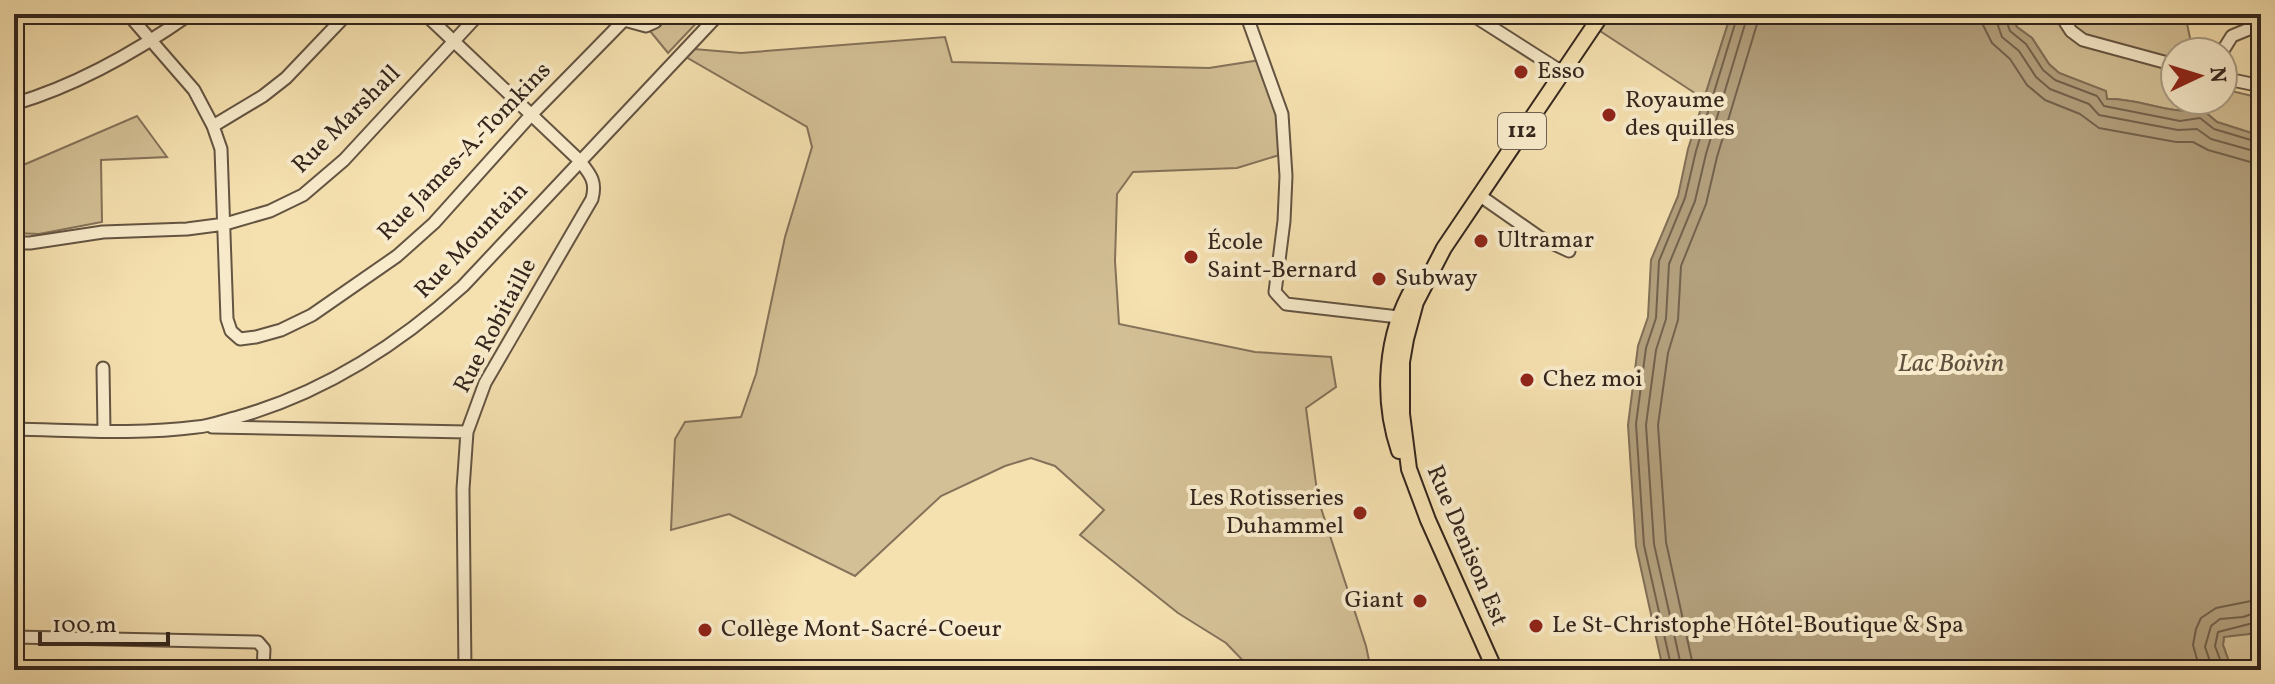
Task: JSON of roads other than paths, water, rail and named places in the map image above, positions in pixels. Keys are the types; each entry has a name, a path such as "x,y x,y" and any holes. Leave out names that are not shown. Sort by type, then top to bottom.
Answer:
{"main road":[{"name":"112","path":"1479,195 1602,14"},
{"name":"Rue Denison Est","path":"1479,195 1413,288 1390,356 1389,390 1397,447 1495,670"}],"street":[{"path":"128,14 194,90 213,126 221,149 225,224"},
{"path":"14,104 84,78 151,42 190,14"},
{"path":"213,126 263,96 286,78 347,14"},
{"path":"425,14 579,160"},
{"name":"Rue Marshall","path":"14,243 103,232 187,229 225,224 270,211 303,195 344,160 479,14"},
{"name":"Rue James-A.-Tomkins","path":"225,224 227,319 231,331 240,339 256,337 281,330 312,315 397,256 434,223 531,115 627,17 646,26 655,22 658,14"},
{"name":"Rue Mountain","path":"14,429 200,427 262,410 326,384 390,345 463,286 719,14"},
{"path":"1246,14 1282,114 1286,176 1275,292 1286,304 1405,318"},
{"path":"1471,14 1562,72"},
{"path":"2060,14 2071,31 2083,40 2159,61"},
{"path":"2232,36 2261,24"},
{"path":"2239,81 2261,86"},
{"name":"Rue Robitaille","path":"465,670 463,489 467,432 485,383 592,199 595,187 593,176 579,160"},
{"path":"1479,195 1539,237 1569,251"},
{"path":"103,368 104,430"},
{"path":"200,427 467,432"},
{"path":"14,637 258,642 264,649 263,670"}],"water":[{"name":"Lac Boivin","path":"1731,14 2011,14 2017,27 2032,38 2049,64 2059,73 2106,91 2107,99 2159,106 2159,116 2210,116 2217,122 2261,136 2261,627 2249,634 2224,637 2223,645 2232,670 1666,670 1661,660 1636,546 1628,425 1638,346 1648,317 1651,260 1678,196 1688,149"}],"place":[{"name":"Esso","path":"1521,72"},
{"name":"Royaume des quilles","path":"1609,115"},
{"name":"Ultramar","path":"1481,241"},
{"name":"École Saint-Bernard","path":"1191,257"},
{"name":"Subway","path":"1379,279"},
{"name":"Chez moi","path":"1527,380"},
{"name":"Les Rotisseries Duhammel","path":"1360,513"},
{"name":"Giant","path":"1420,601"},
{"name":"Le St-Christophe Hôtel-Boutique & Spa","path":"1536,626"},
{"name":"Collège Mont-Sacré-Coeur","path":"705,630"}]}
